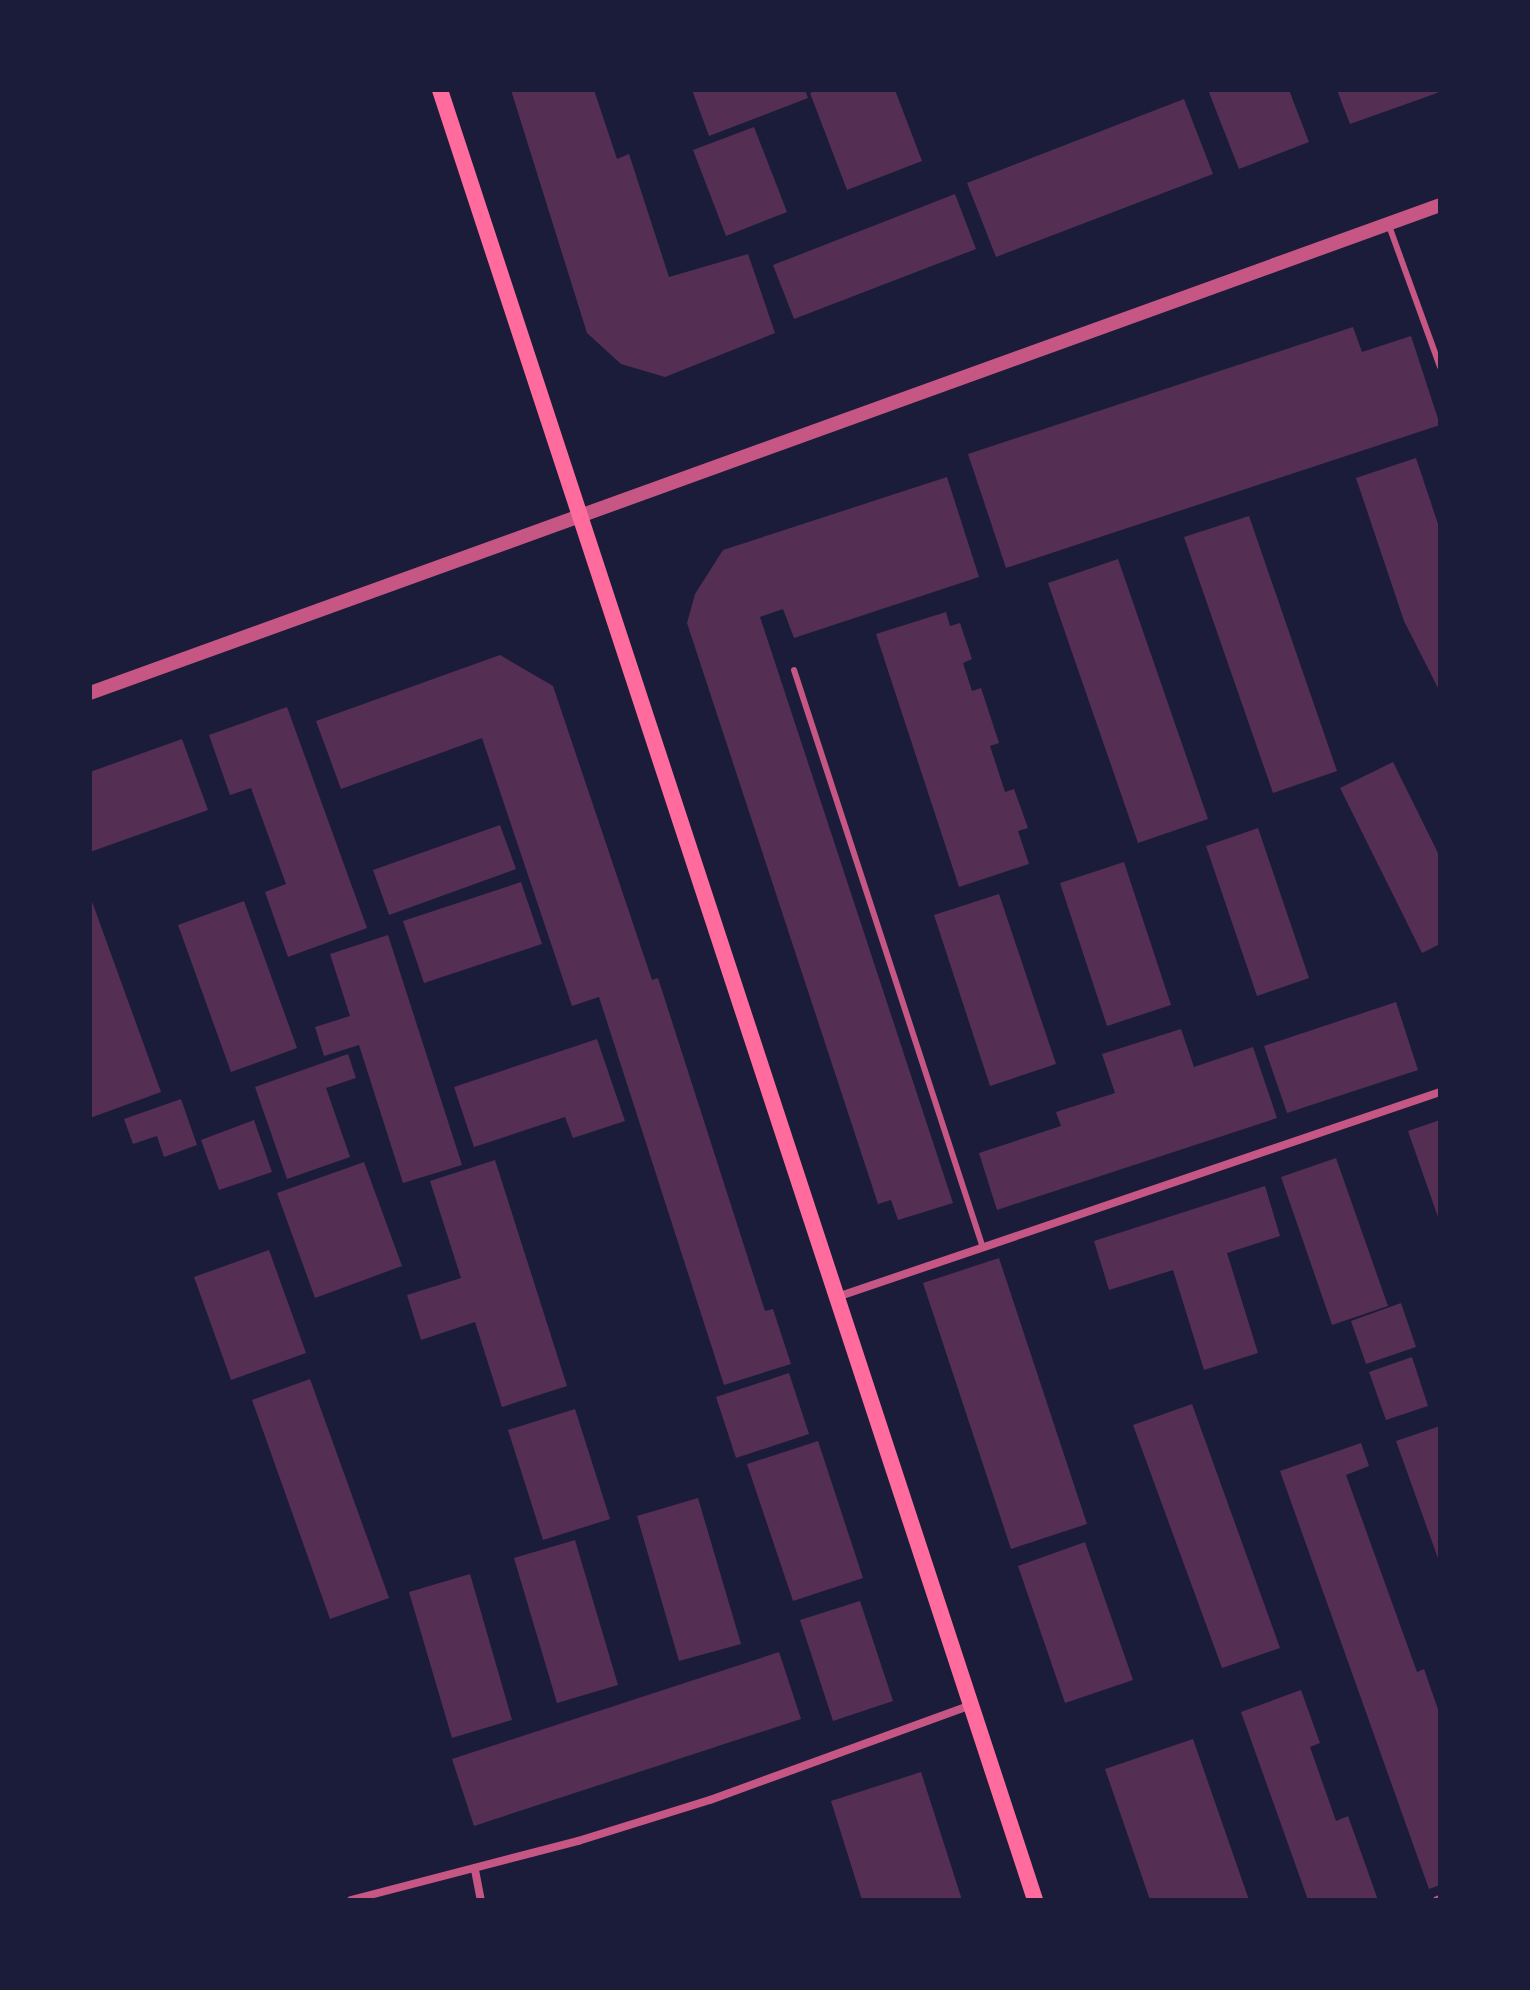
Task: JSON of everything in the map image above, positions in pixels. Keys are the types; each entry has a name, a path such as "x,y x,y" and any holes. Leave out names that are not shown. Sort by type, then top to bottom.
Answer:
{"main road":[{"path":"440,90 1035,1900"}],"street":[{"path":"90,693 1440,205"},
{"path":"837,1297 1440,1092"},
{"path":"351,1900 475,1870 710,1800 971,1705"},
{"path":"475,1870 481,1900"}],"lane":[{"path":"1388,223 1440,367"},
{"path":"794,670 983,1248"}],"building":[{"path":"511,90 594,90 617,159 629,154 669,277 748,254 775,333 665,377 621,364 587,333"},
{"path":"692,90 805,90 808,98 709,136"},
{"path":"819,90 895,90 922,161 847,190 810,93"},
{"path":"1208,90 1289,90 1309,142 1239,169"},
{"path":"1337,90 1440,90 1440,92 1350,124"},
{"path":"1184,99 1213,174 996,257 967,183"},
{"path":"754,127 787,212 726,236 693,150"},
{"path":"955,194 976,249 794,319 773,265"},
{"path":"1353,327 1362,352 1411,336 1440,425 1006,568 968,454"},
{"path":"1416,458 1440,530 1440,692 1404,621 1356,478"},
{"path":"947,477 979,577 794,638 783,609 760,617 953,1203 898,1220 891,1200 878,1204 687,623 695,594 723,550"},
{"path":"1249,516 1337,771 1273,793 1184,537"},
{"path":"1118,559 1208,819 1138,843 1048,583"},
{"path":"946,612 950,626 960,623 972,659 963,663 972,691 981,688 999,743 990,746 1005,792 1014,789 1028,828 1018,831 1029,864 959,887 876,634"},
{"path":"500,655 553,686 652,980 658,978 765,1311 773,1309 791,1364 724,1385 599,997 572,1006 482,738 341,789 316,721"},
{"path":"287,707 367,928 288,957 265,892 286,884 251,788 230,795 209,735"},
{"path":"182,739 208,810 90,852 90,772"},
{"path":"1393,762 1440,857 1440,944 1422,953 1340,788"},
{"path":"500,825 516,869 389,915 373,870"},
{"path":"1258,828 1309,978 1257,996 1206,846"},
{"path":"1124,862 1171,1005 1107,1026 1060,883"},
{"path":"521,882 542,944 424,983 403,921"},
{"path":"999,894 1056,1064 990,1086 934,915"},
{"path":"90,896 161,1092 90,1118"},
{"path":"244,901 297,1048 231,1072 178,925"},
{"path":"388,935 462,1165 403,1183 359,1045 324,1056 315,1027 350,1016 330,954"},
{"path":"1396,1002 1418,1070 1287,1113 1264,1046"},
{"path":"1181,1029 1194,1067 1253,1047 1277,1118 997,1210 979,1153 1061,1126 1056,1112 1115,1093 1102,1054"},
{"path":"597,1039 625,1121 573,1138 565,1117 474,1147 454,1087"},
{"path":"348,1054 356,1078 326,1088 350,1157 287,1179 255,1087"},
{"path":"181,1099 197,1145 164,1157 157,1136 133,1144 124,1119"},
{"path":"254,1120 272,1172 219,1190 201,1140"},
{"path":"1440,1120 1440,1220 1439,1220 1408,1131"},
{"path":"1336,1158 1388,1306 1332,1325 1281,1177"},
{"path":"495,1160 567,1386 502,1407 475,1322 421,1340 407,1295 461,1278 430,1181"},
{"path":"364,1162 402,1266 315,1298 277,1193"},
{"path":"1265,1186 1280,1236 1227,1253 1258,1353 1204,1370 1173,1270 1109,1290 1094,1241"},
{"path":"269,1250 306,1353 231,1380 194,1277"},
{"path":"999,1258 1087,1524 1011,1549 923,1283"},
{"path":"1401,1303 1416,1347 1366,1364 1351,1321"},
{"path":"1412,1357 1428,1406 1386,1420 1369,1372"},
{"path":"789,1373 809,1434 736,1458 716,1397"},
{"path":"310,1379 389,1598 330,1619 252,1400"},
{"path":"1192,1404 1280,1648 1222,1668 1133,1425"},
{"path":"575,1409 610,1519 543,1540 508,1430"},
{"path":"1440,1426 1440,1564 1396,1441"},
{"path":"818,1441 863,1578 793,1601 747,1464"},
{"path":"1361,1443 1369,1466 1346,1475 1417,1672 1424,1669 1440,1715 1440,1885 1429,1889 1280,1471"},
{"path":"698,1498 741,1644 679,1661 637,1516"},
{"path":"575,1540 618,1685 557,1703 514,1558"},
{"path":"1085,1542 1133,1680 1065,1703 1018,1566"},
{"path":"470,1574 512,1720 452,1738 409,1592"},
{"path":"860,1601 893,1701 833,1721 800,1620"},
{"path":"779,1652 801,1719 474,1826 452,1759"},
{"path":"1301,1690 1320,1743 1310,1747 1336,1821 1348,1816 1378,1900 1308,1900 1241,1712"},
{"path":"1193,1739 1249,1900 1150,1900 1105,1769"},
{"path":"921,1772 962,1900 862,1900 831,1801"}]}
